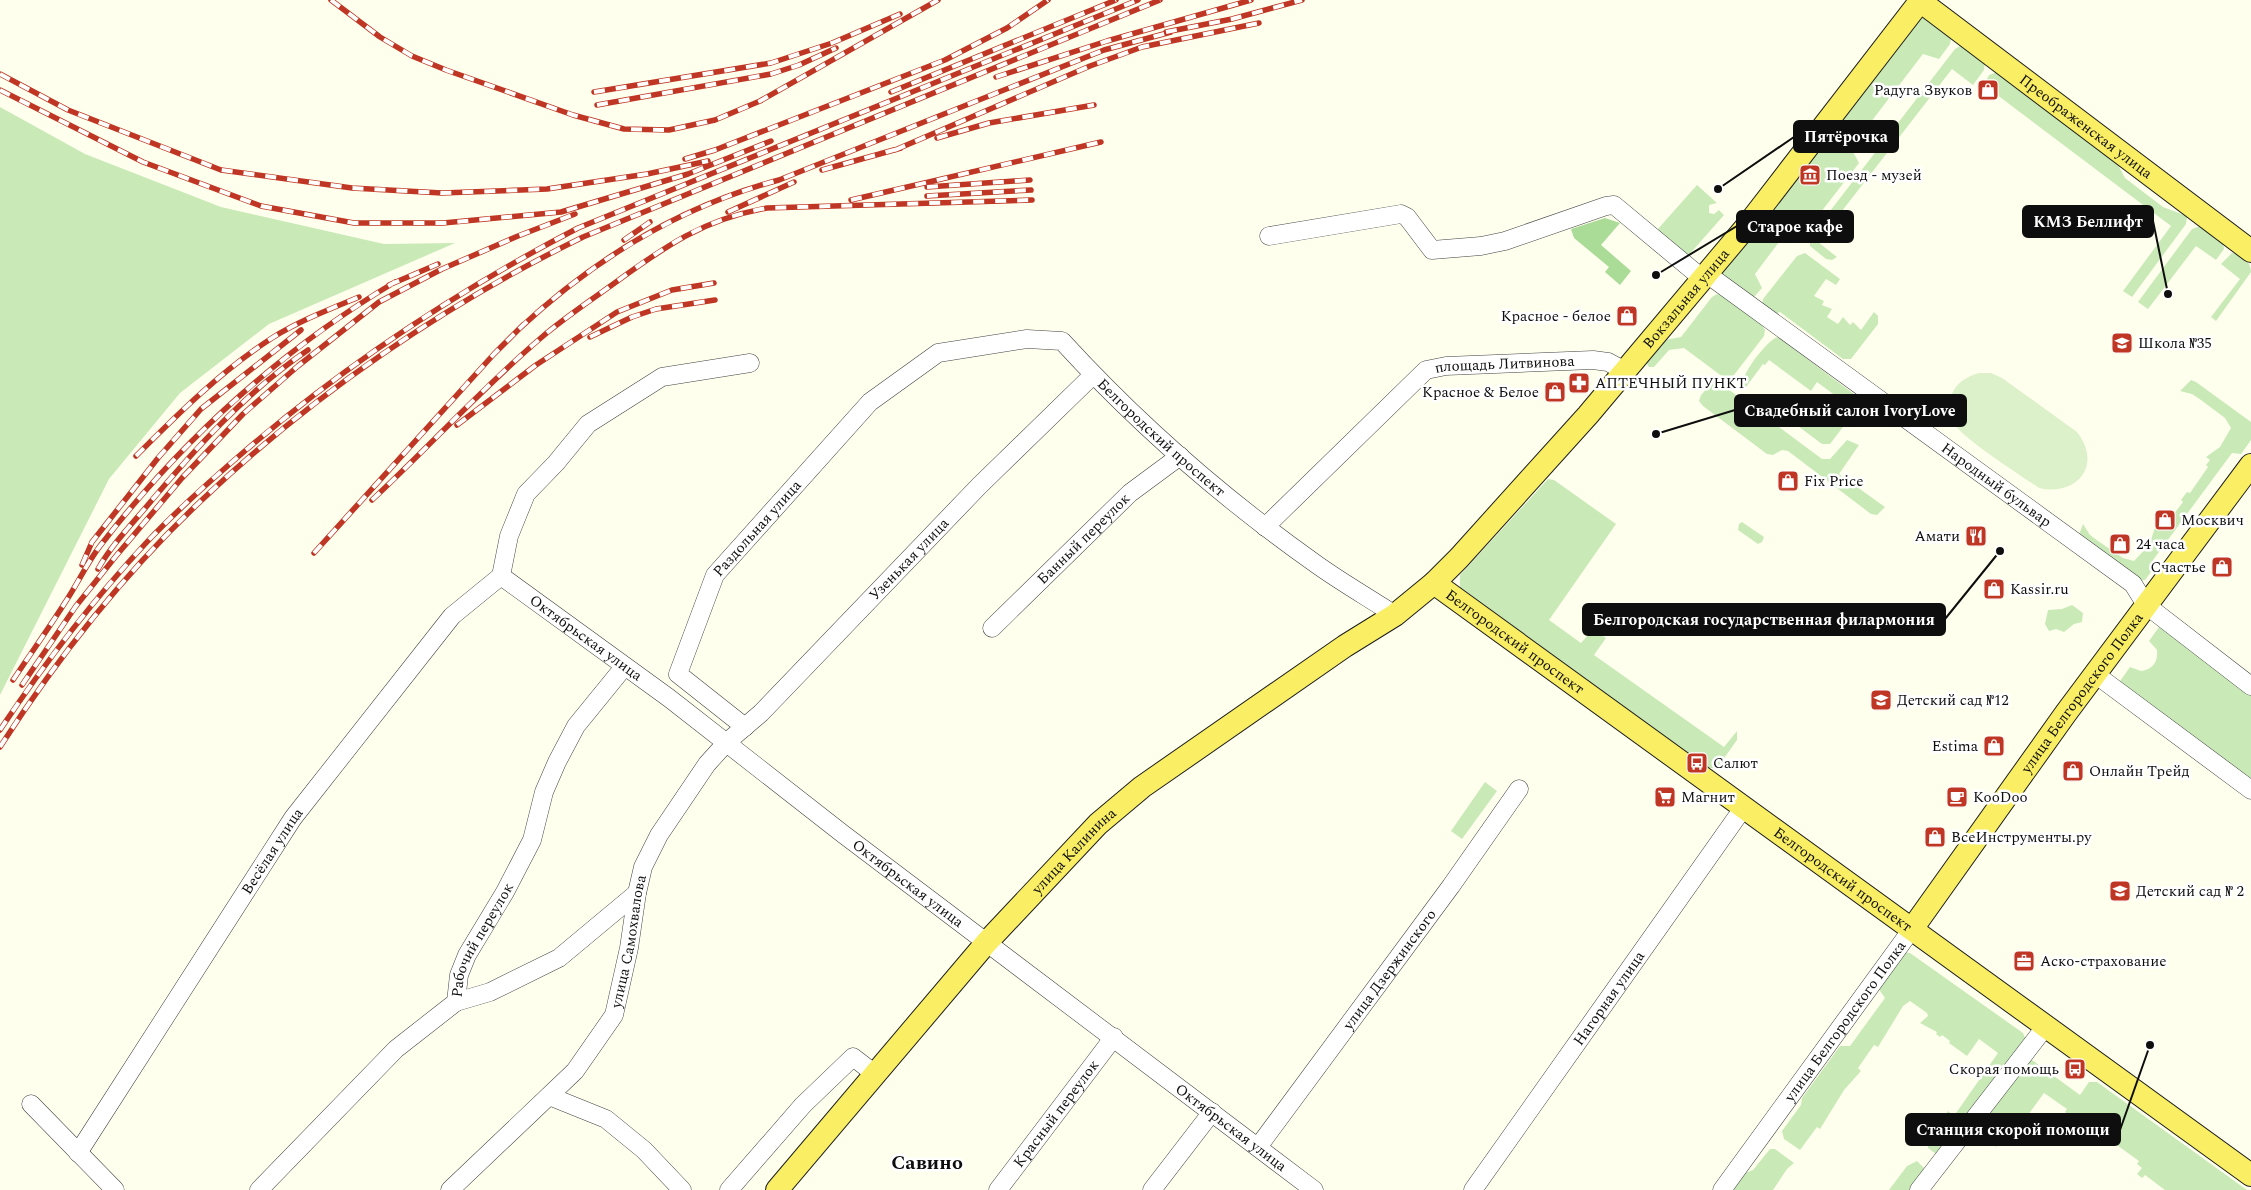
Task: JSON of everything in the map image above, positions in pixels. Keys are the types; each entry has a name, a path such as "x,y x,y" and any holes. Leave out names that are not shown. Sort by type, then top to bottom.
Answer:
{"main road":[{"name":"Преображенская улица","path":"1920,0 2251,251"},
{"name":"Вокзальная улица","path":"1434,582 1459,558 1625,371 1746,227 1920,0"},
{"name":"улица Белгородского Полка","path":"1912,929 2095,674 2251,465"},
{"name":"улица Калинина","path":"777,1190 987,942 1098,824 1142,787 1345,646 1395,615 1434,582"},
{"name":"Белгородский проспект","path":"1434,582 2251,1175"}],"street":[{"name":"Народный бульвар","path":"1269,236 1401,214 1407,217 1432,250 1457,249 1504,241 1606,206 1614,205 1705,276 2133,584 2146,605 2251,686"},
{"name":"Белгородский проспект","path":"938,353 1027,339 1062,341 1093,376 1180,456 1265,527 1317,565 1395,615"},
{"name":"Раздольная улица","path":"745,727 678,674 715,575 870,402 938,353"},
{"name":"площадь Литвинова","path":"1265,527 1426,370 1446,366 1593,360 1608,362 1625,371"},
{"path":"501,576 509,536 526,494 556,463 588,424 662,377 750,363"},
{"name":"Узенькая улица","path":"726,742 761,713 979,486 1093,376"},
{"name":"Банный переулок","path":"992,628 1130,493 1180,456"},
{"name":"Октябрьская улица","path":"501,576 669,698 843,834 1314,1190"},
{"name":"Весёлая улица","path":"78,1153 293,818 452,616 501,576"},
{"name":"Рабочий переулок","path":"258,1190 396,1050 456,1002 459,975 467,955 505,892 532,840 544,792 557,762 576,726 624,667"},
{"path":"2095,674 2251,790"},
{"name":"улица Самохвалова","path":"450,1190 575,1071 614,1015 629,948 643,867 659,836 707,764 726,742"},
{"name":"улица Дзержинского","path":"1258,1147 1451,886 1519,789"},
{"name":"Нагорная улица","path":"1473,1190 1744,807"},
{"path":"456,1002 490,992 559,958 637,893"},
{"name":"улица Белгородского Полка","path":"1722,1190 1912,929"},
{"path":"1919,1190 2046,1026"},
{"name":"Красный переулок","path":"998,1190 1114,1037"},
{"path":"729,1190 803,1105 853,1057 875,1074"},
{"path":"549,1096 606,1118 644,1150 682,1190"},
{"path":"31,1104 115,1190"},
{"path":"1152,1190 1212,1112"}],"green space":[{"path":"1926,17 1951,39 1950,44 1939,59 1923,54 1851,148 1859,163 1800,239 1785,234 1755,274 1762,288 1753,298 1722,276 1722,273 1920,18"},
{"path":"1960,46 1985,62 1984,70 1973,85 1952,69 1818,242 1837,257 1832,260 1826,259 1810,246 1810,237 1955,49"},
{"path":"1997,72 2116,161 2125,178 2163,207 2187,216 2186,224 2132,297 2123,291 2171,226 1984,85 1989,75"},
{"path":"0,107 85,154 221,207 384,244 455,243 269,324 180,393 109,479 0,695"},
{"path":"1697,185 1717,203 1709,205 1709,213 1714,214 1719,210 1724,215 1687,257 1657,230"},
{"path":"1605,218 1620,223 1601,245 1631,271 1620,285 1605,272 1609,267 1574,238 1571,229"},
{"path":"2200,226 2223,243 2224,249 2216,260 2196,246 2148,309 2138,302 2192,229"},
{"path":"1805,253 1840,279 1836,285 1826,279 1814,296 1824,301 1822,305 1832,309 1827,317 1838,324 1843,317 1850,325 1853,322 1861,330 1874,312 1878,316 1878,324 1851,359 1843,359 1780,312 1772,315 1762,305 1763,299 1797,256"},
{"path":"2232,253 2245,259 2251,268 2251,272 2216,321 2211,317 2240,279 2221,264"},
{"path":"1717,294 1722,295 1762,325 1765,330 1764,336 1734,375 1729,378 1723,377 1684,348 1669,350 1654,367 1649,367 1646,362 1665,340 1681,337 1712,297"},
{"path":"1778,337 1859,398 1859,406 1830,444 1822,444 1790,420 1808,397 1834,416 1844,402 1817,382 1811,391 1769,360 1765,365 1763,364 1746,387 1743,385 1743,380 1750,366 1768,344"},
{"path":"1979,373 1991,373 2002,378 2077,432 2084,444 2087,456 2086,467 2082,476 2075,483 2065,488 2053,490 2039,488 1979,447 1959,429 1950,414 1951,397 1955,388 1962,381"},
{"path":"2191,380 2251,422 2251,440 2241,454 2232,453 2153,560 2154,568 2145,580 2139,581 2079,535 2083,524 2090,535 2098,541 2123,558 2134,561 2149,545 2155,528 2158,531 2162,526 2164,527 2183,502 2181,500 2187,492 2190,493 2208,467 2206,465 2210,460 2206,457 2220,447 2231,428 2225,418 2201,400 2192,394 2180,391"},
{"path":"1714,381 1720,383 1822,459 1830,459 1847,440 1859,445 1839,474 1885,507 1877,515 1871,514 1788,451 1782,450 1773,455 1767,454 1699,401 1701,395"},
{"path":"1548,479 1554,480 1616,524 1549,620 1581,643 1590,633 1596,632 1606,638 1594,655 1724,747 1737,731 1737,740 1717,768 1708,768 1460,587 1460,575"},
{"path":"1742,522 1764,537 1762,542 1758,544 1738,530 1739,524"},
{"path":"2072,605 2083,613 2082,622 2074,624 2064,632 2056,629 2049,631 2045,624 2048,610 2062,609"},
{"path":"2164,620 2251,687 2251,783 2118,684 2130,667 2141,671 2152,667 2157,658 2157,650 2149,641"},
{"path":"1485,782 1497,791 1462,839 1451,831"},
{"path":"1904,952 1910,953 2023,1033 2026,1040 1936,1154 1928,1148 1928,1140 1948,1111 1954,1116 1998,1053 1979,1039 1967,1056 1949,1043 1950,1041 1942,1035 1940,1037 1936,1034 1937,1032 1920,1023 1928,1016 1927,1013 1910,1001 1903,1006 1878,1047 1874,1045 1858,1068 1861,1071 1844,1090 1820,1129 1817,1127 1800,1150 1784,1139 1782,1131 1801,1105 1802,1098 1840,1046 1850,1046 1885,998 1878,988"},
{"path":"2028,1057 2080,1095 2089,1082 2097,1082 2247,1190 2165,1190 2145,1175 2142,1178 2137,1174 2142,1168 2137,1164 2139,1161 2114,1143 2111,1145 2101,1138 2103,1135 2078,1117 2075,1119 2065,1112 2067,1109 2044,1093 2028,1115 2031,1118 2027,1123 2021,1118 2017,1122 2015,1121 1996,1147 1976,1130"},
{"path":"1770,1149 1775,1149 1794,1163 1787,1169 1773,1190 1729,1190 1740,1175 1753,1170"},
{"path":"1917,1161 1925,1169 1913,1190 1889,1190 1907,1166"}],"railway":[{"path":"331,0 380,37 412,56 446,70 573,115 624,129 669,130 715,120 760,101 938,0"},
{"path":"685,159 715,150 945,60 1007,28 1048,0"},
{"path":"891,92 1116,0"},
{"path":"0,730 51,657 88,610 146,543 182,507 246,450 324,387 364,358 448,303 490,277 578,228 1138,0"},
{"path":"0,747 45,680 94,616 175,526 247,459 291,422 384,353 432,321 532,263 583,237 1160,0"},
{"path":"996,77 1107,41 1251,0"},
{"path":"1166,32 1232,19 1302,0"},
{"path":"594,92 771,63 832,43 900,14"},
{"path":"895,150 1090,66 1142,47 1259,23"},
{"path":"519,329 577,280 608,258 673,220 743,191 779,180 1104,50 1171,32"},
{"path":"597,105 771,74 799,65 836,48"},
{"path":"0,74 68,110 221,170 352,188 442,193 547,189 647,174 708,161"},
{"path":"0,90 143,162 261,206 354,223 443,223 561,212 688,174 771,141"},
{"path":"937,138 989,123 1094,105"},
{"path":"851,200 1101,142"},
{"path":"822,170 901,148"},
{"path":"927,187 1030,180"},
{"path":"728,212 794,182"},
{"path":"927,196 1031,190"},
{"path":"372,500 498,377 550,330 647,260 683,237 702,228 743,213 767,208 1032,200"},
{"path":"22,685 76,606 182,478 243,414 298,366 379,302 442,269 575,214"},
{"path":"624,240 650,222"},
{"path":"389,285 438,264"},
{"path":"13,680 60,611 95,553 131,507 164,470 235,400 273,368 312,337 395,282"},
{"path":"457,425 536,365 617,312 672,290 714,283"},
{"path":"136,456 201,393 253,351 293,326 359,297"},
{"path":"590,337 632,317 656,309 715,300"},
{"path":"314,553 494,354 523,325"},
{"path":"82,565 92,542 158,458 201,409 301,330"},
{"path":"98,569 121,536 222,422 285,366 308,350"}],"place":[{"name":"Радуга Звуков","path":"1988,90"},
{"name":"Поезд - музей","path":"1810,175"},
{"name":"Пятёрочка","path":"1718,189"},
{"name":"Старое кафе","path":"1656,275"},
{"name":"КМЗ Беллифт","path":"2168,294"},
{"name":"Красное - белое","path":"1627,316"},
{"name":"Школа №35","path":"2122,343"},
{"name":"АПТЕЧНЫЙ ПУНКТ","path":"1579,383"},
{"name":"Красное & Белое","path":"1555,392"},
{"name":"Свадебный салон IvoryLove","path":"1656,434"},
{"name":"Fix Price","path":"1788,481"},
{"name":"Москвич","path":"2165,520"},
{"name":"Амати","path":"1976,536"},
{"name":"24 часа","path":"2120,544"},
{"name":"Белгородская государственная филармония","path":"2000,551"},
{"name":"Счастье","path":"2222,567"},
{"name":"Kassir.ru","path":"1994,589"},
{"name":"Детский сад №12","path":"1881,700"},
{"name":"Estima","path":"1994,746"},
{"name":"Салют","path":"1697,763"},
{"name":"Онлайн Трейд","path":"2073,771"},
{"name":"Магнит","path":"1665,797"},
{"name":"KooDoo","path":"1957,797"},
{"name":"ВсеИнструменты.ру","path":"1935,837"},
{"name":"Детский сад № 2","path":"2120,891"},
{"name":"Аско-страхование","path":"2024,961"},
{"name":"Станция скорой помощи","path":"2150,1045"},
{"name":"Скорая помощь","path":"2075,1069"}],"district":[{"name":"Савино","path":"927,1162"}]}
